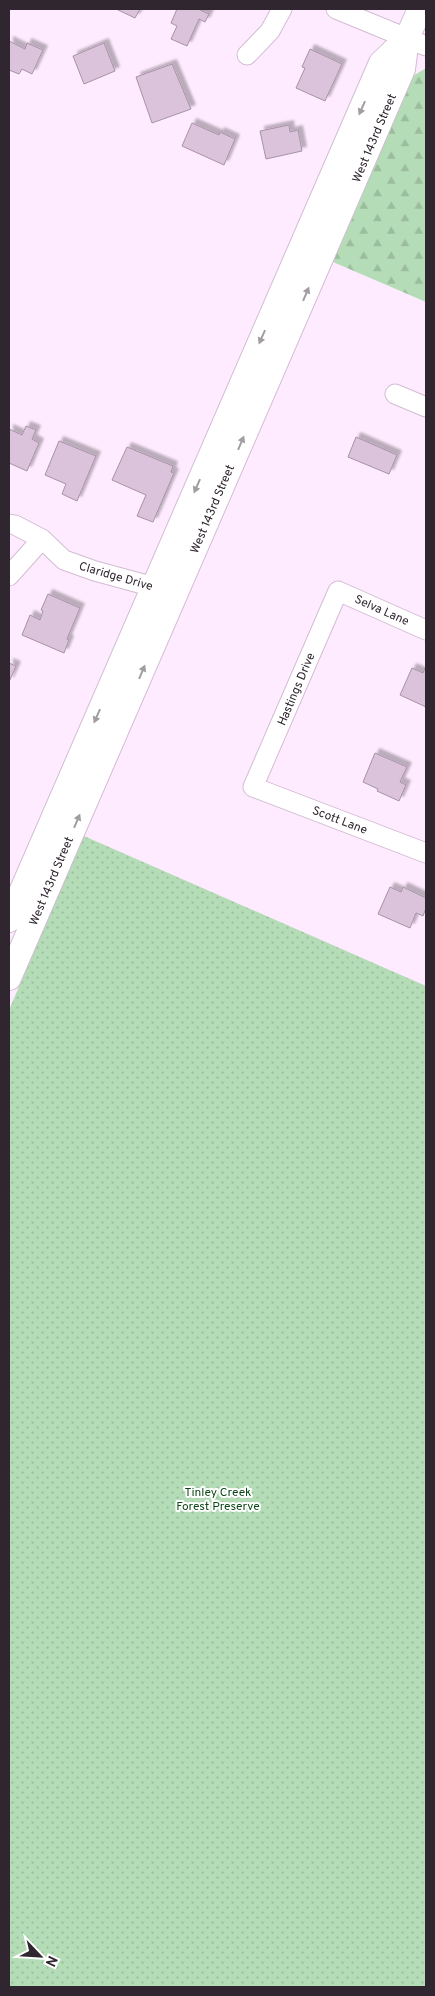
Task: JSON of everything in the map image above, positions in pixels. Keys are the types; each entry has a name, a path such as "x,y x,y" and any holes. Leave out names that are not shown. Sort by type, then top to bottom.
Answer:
{"main road":[{"name":"West 143rd Street","path":"9,978 403,69 417,42 420,9"},
{"name":"West 143rd Street","path":"9,920 381,64 417,42"}],"street":[{"path":"247,54 270,31 282,9"},
{"path":"336,9 417,42"},
{"path":"395,394 426,407"},
{"name":"Claridge Drive","path":"9,524 15,525 42,539 64,560 95,571 176,593"},
{"path":"9,576 42,539"},
{"name":"Selva Lane","path":"338,591 426,630"},
{"name":"Hastings Drive","path":"254,787 338,591"},
{"name":"Scott Lane","path":"254,787 426,853"}],"green space":[{"path":"426,68 426,302 333,262 413,76"},
{"name":"Tinley Creek Forest Preserve","path":"84,836 426,986 426,1987 9,1987 9,1010"}],"building":[{"path":"116,9 140,9 135,18"},
{"path":"177,9 198,9 209,14 205,22 199,19 187,46 171,39 177,26 171,23"},
{"path":"9,41 25,49 27,43 43,50 32,74 22,69 19,74 9,70"},
{"path":"104,43 115,71 84,84 73,56"},
{"path":"310,49 342,64 325,101 296,88 305,68 302,67"},
{"path":"172,64 191,109 152,123 136,77"},
{"path":"192,123 219,135 220,132 235,139 224,165 182,146"},
{"path":"289,125 290,132 298,130 302,151 266,159 260,131"},
{"path":"26,426 36,430 32,439 39,443 27,471 9,463 9,429 22,435"},
{"path":"356,437 397,455 389,474 348,457"},
{"path":"59,441 96,456 77,501 62,494 66,484 45,475"},
{"path":"127,447 173,466 171,472 174,473 153,522 137,516 146,495 112,480"},
{"path":"48,594 80,608 67,639 69,640 64,653 22,635 30,615 40,620 43,611 41,610"},
{"path":"9,663 16,666 9,682"},
{"path":"412,668 423,673 426,669 426,707 400,695"},
{"path":"375,753 407,767 400,782 406,785 399,801 363,782"},
{"path":"390,887 401,892 403,887 426,898 426,908 423,916 416,913 410,928 378,914"}]}
